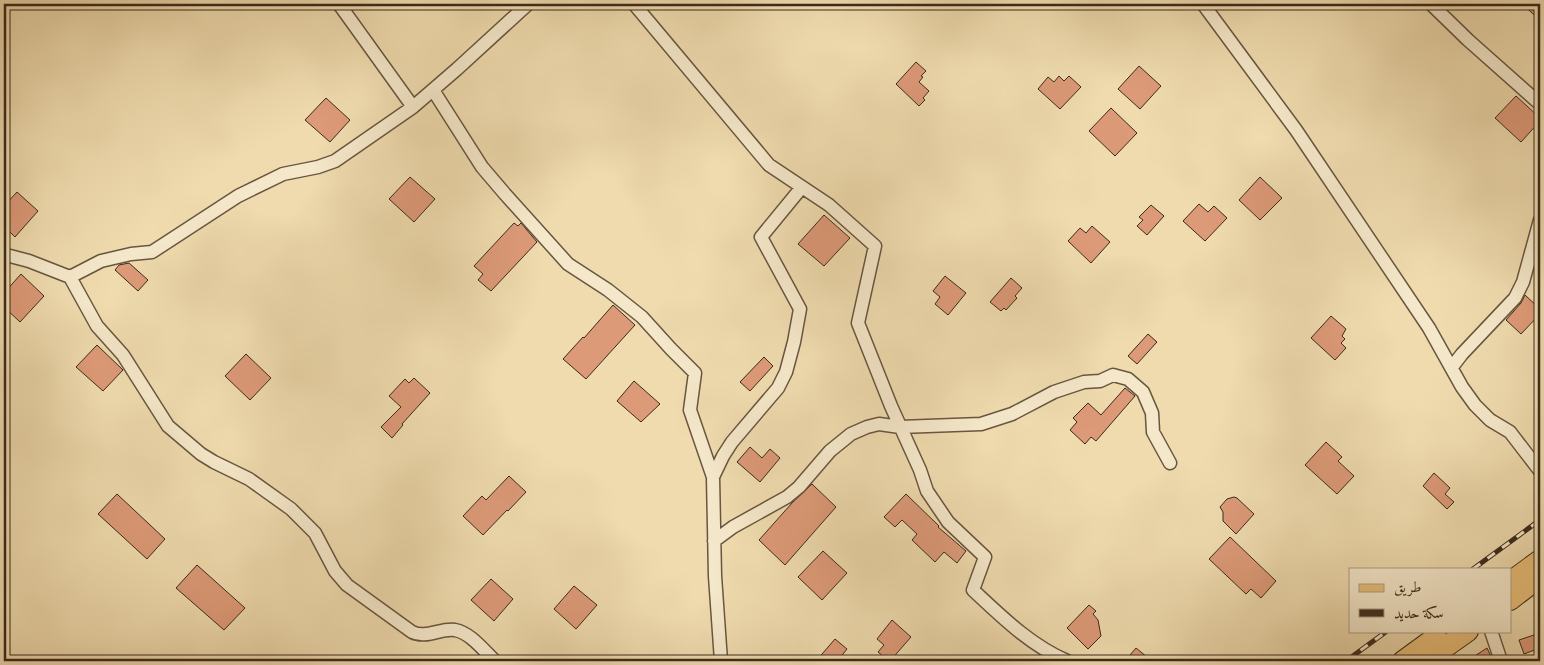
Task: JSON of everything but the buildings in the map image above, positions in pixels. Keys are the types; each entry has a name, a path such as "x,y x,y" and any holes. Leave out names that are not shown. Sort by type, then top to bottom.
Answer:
{"main road":[{"path":"1512,581 1540,560"},
{"path":"1512,598 1540,577"},
{"path":"1404,661 1443,632"},
{"path":"1426,661 1467,632"}],"street":[{"path":"339,4 414,107"},
{"path":"70,277 101,260 152,252 238,196 283,174 318,167 334,160 414,107 528,4"},
{"path":"634,4 769,165 829,205 875,246 858,323 927,491 948,522 985,557 973,590 1030,641 1046,652 1067,661"},
{"path":"1203,4 1296,130 1429,328 1462,387 1478,409 1490,420 1510,432 1540,471"},
{"path":"1431,4 1468,40 1540,104"},
{"path":"433,90 482,167 568,264 608,290 642,317 696,373 690,410 713,477 715,576 721,661"},
{"path":"713,477 732,442 769,401 786,372 800,309 761,237 802,187"},
{"path":"1452,367 1515,298 1522,282 1540,220"},
{"path":"4,256 30,261 70,277 97,326 123,355 168,426 188,444 214,462 249,479 290,510 315,533 336,571 347,585 412,632 420,635 449,630 461,632 495,661"},
{"path":"714,541 733,527 787,498 830,451 852,434 867,427 879,424 900,427 981,424 1012,414 1054,392 1084,382 1100,381 1113,375 1128,378 1143,392 1152,412 1153,432 1170,463"},
{"path":"1491,632 1501,661"}],"railway":[{"path":"1474,568 1540,520"},
{"path":"1346,661 1386,632"}]}
